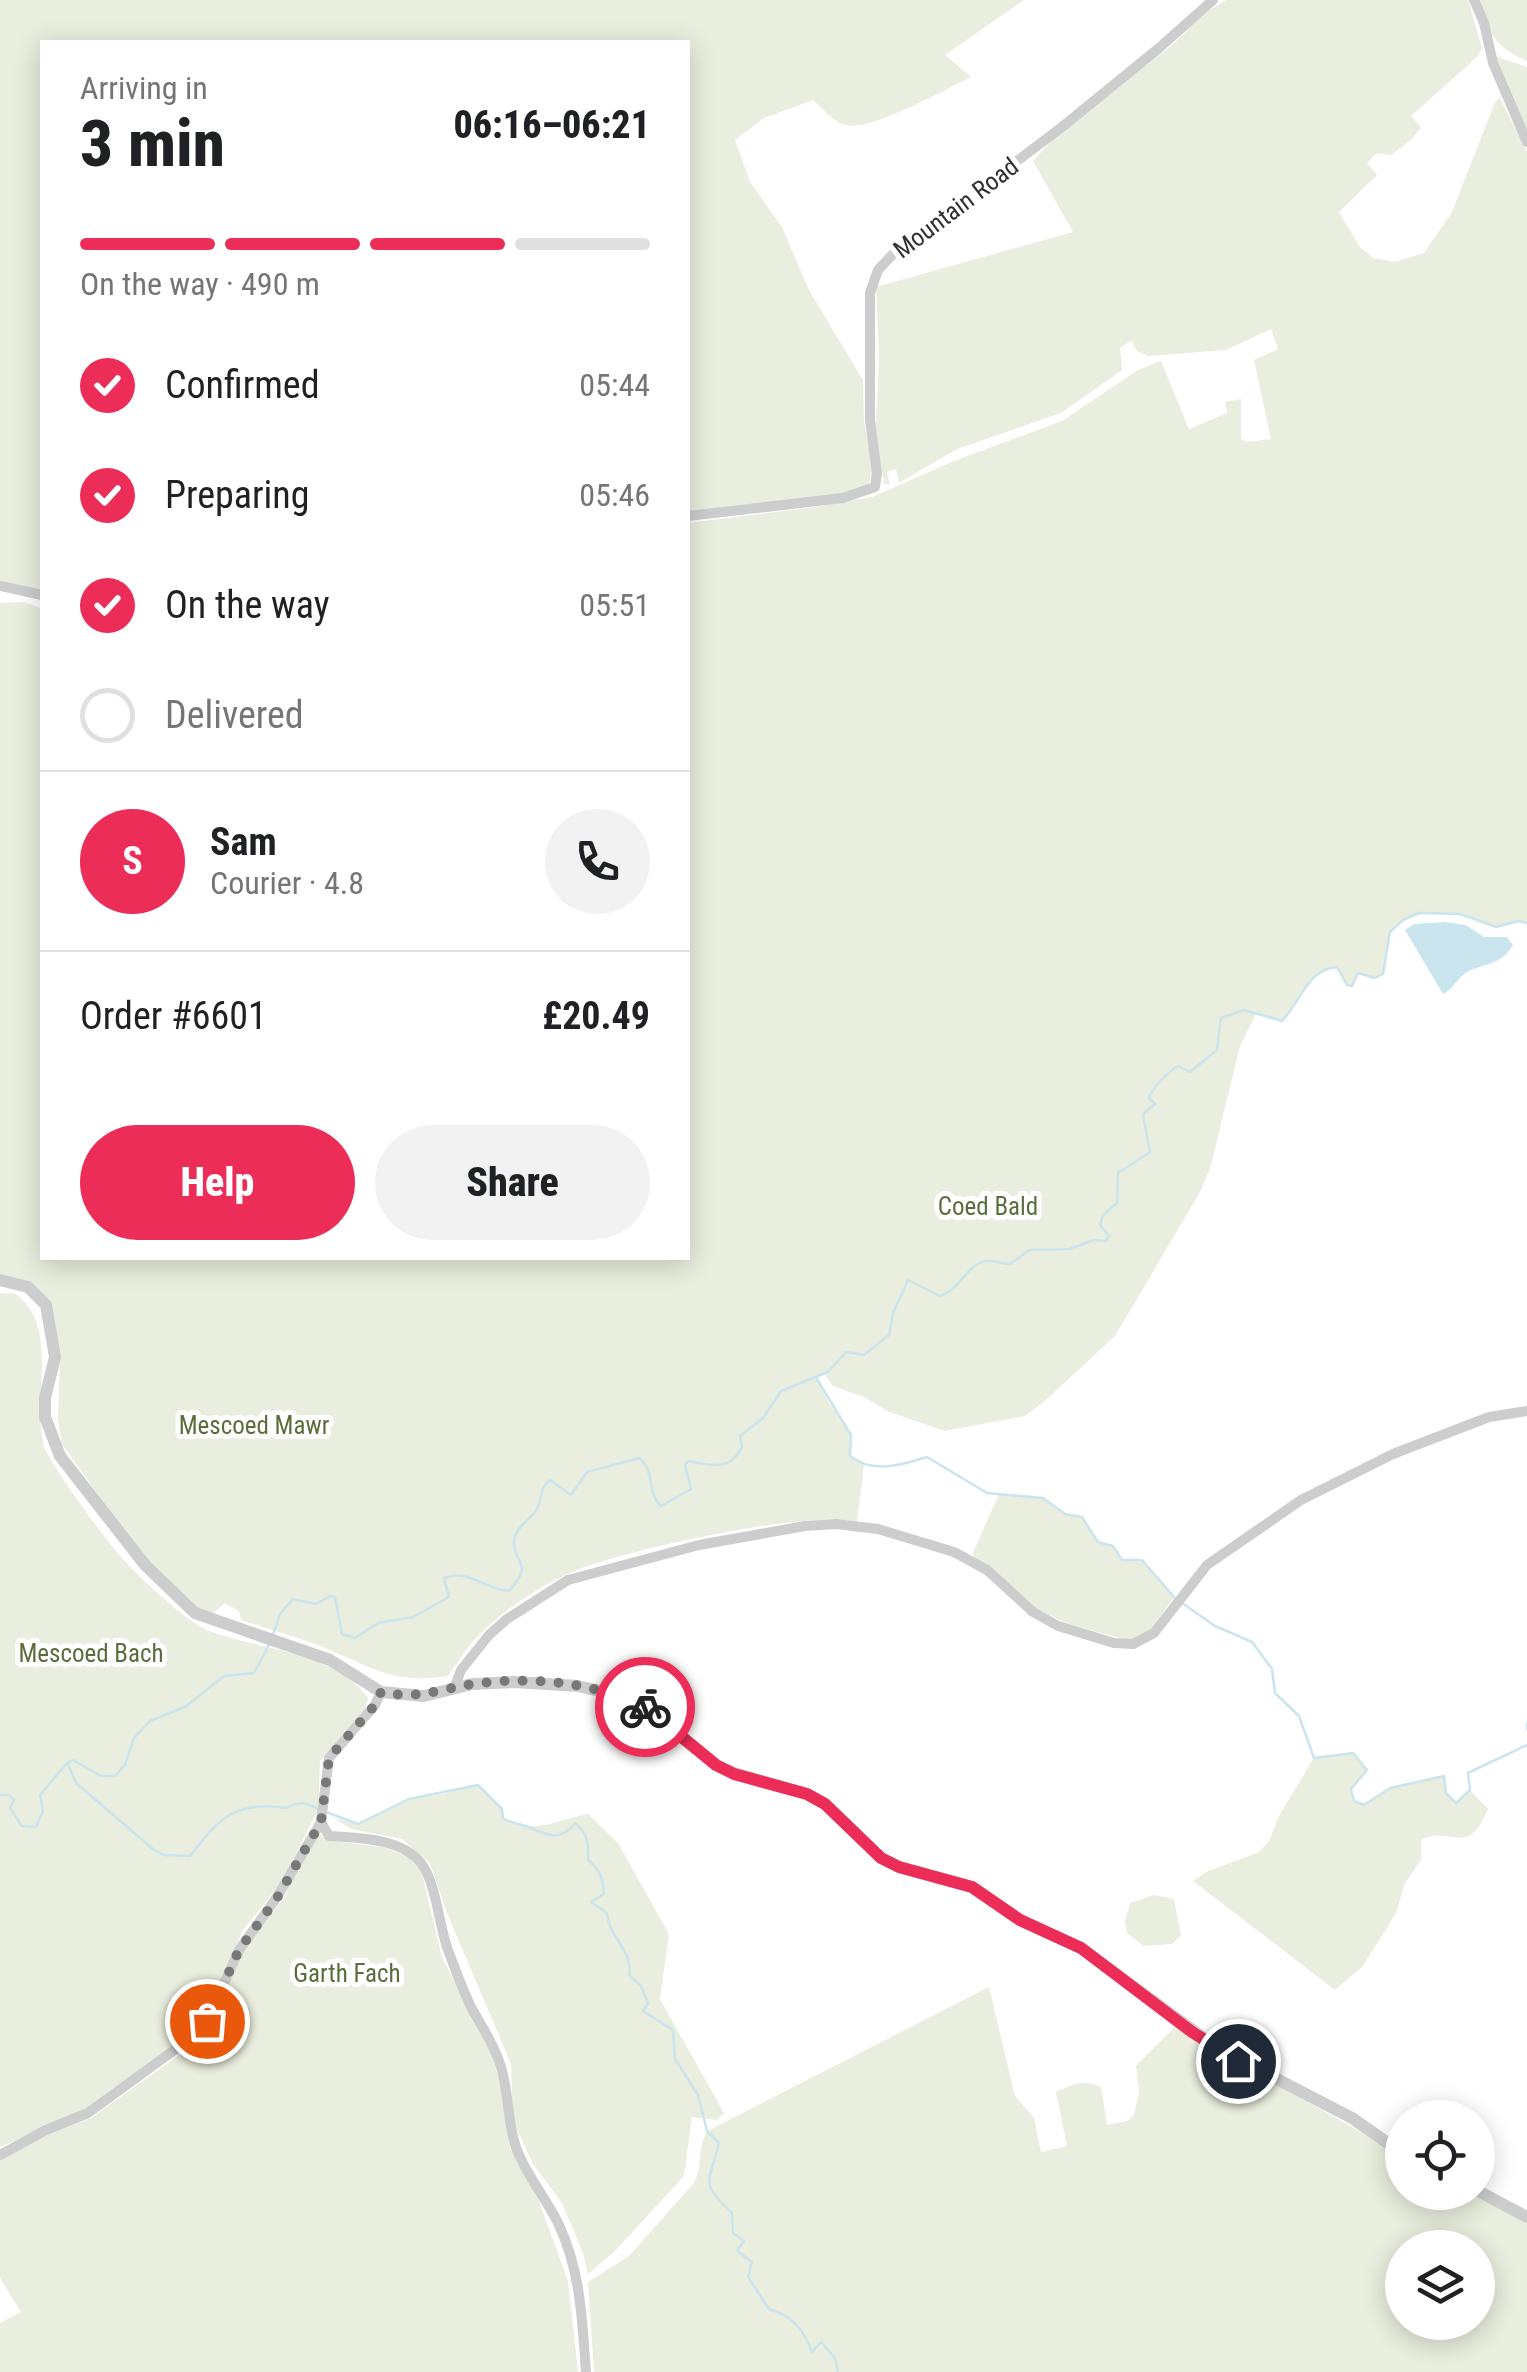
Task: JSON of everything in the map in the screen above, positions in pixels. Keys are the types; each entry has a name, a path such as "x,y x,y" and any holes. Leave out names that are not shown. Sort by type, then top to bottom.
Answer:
{"street":[{"name":"Mountain Road","path":"690,516 843,498 875,487 877,473 870,420 870,292 878,270 903,246 1088,106 1213,0"},
{"path":"1474,0 1484,22 1493,63 1527,142"},
{"path":"0,586 40,595"},
{"path":"0,1280 28,1287 46,1305 53,1330 54,1357 44,1398 44,1416 60,1456 144,1565 195,1613 330,1660 381,1692 424,1696 472,1684 515,1682 578,1686 609,1692 644,1706 716,1765 734,1774 807,1794 825,1804 881,1858 899,1867 972,1887 1020,1920 1081,1948 1217,2048 1352,2118 1385,2141"},
{"path":"454,1689 461,1670 489,1635 568,1580 698,1545 805,1526 836,1524 878,1530 954,1552 987,1570 1047,1620 1114,1643 1145,1640 1207,1566 1301,1500 1341,1478 1490,1416 1527,1411"},
{"path":"0,2155 88,2113 196,2036 207,2021 239,1950 277,1898 321,1822 329,1758 375,1705 381,1692"},
{"path":"321,1822 328,1836 391,1844 410,1852 424,1866 452,1960 499,2061 513,2140 548,2203 580,2286 586,2372"},
{"path":"1495,2200 1527,2217"}],"green space":[{"path":"0,0 1024,0 945,55 971,77 929,98 878,120 852,126 836,120 813,100 764,118 735,140 750,182 782,227 809,290 863,380 864,421 873,470 868,486 855,493 690,512 690,40 40,40 40,595 0,586"},
{"path":"1226,0 1468,0 1482,48 1477,57 1411,116 1421,127 1412,139 1391,155 1377,153 1367,163 1377,175 1339,212 1360,247 1373,258 1395,262 1424,253 1452,212 1495,102 1500,98 1527,152 1527,923 1519,921 1496,927 1460,914 1419,913 1390,932 1383,974 1375,978 1358,973 1352,986 1347,985 1337,967 1327,969 1311,980 1282,1021 1256,1014 1240,1046 1210,1169 1200,1192 1115,1336 1025,1416 945,1431 887,1411 864,1397 833,1386 825,1374 817,1378 851,1435 850,1456 864,1465 857,1522 799,1521 714,1534 628,1554 570,1573 523,1599 490,1624 448,1676 410,1678 379,1671 315,1644 241,1620 239,1611 225,1603 212,1614 201,1612 138,1551 62,1444 58,1418 60,1356 43,1295 0,1275 0,603 25,602 40,608 40,1260 690,1260 690,523 872,497 1062,421 1138,370 1161,361 1189,429 1227,413 1225,402 1241,399 1241,439 1271,439 1254,360 1278,349 1271,329 1226,350 1148,356 1137,351 1131,341 1120,348 1122,370 1061,413 957,449 899,483 896,469 887,472 890,485 884,484 876,431 876,287 1073,232 1033,161 1080,116"},
{"path":"1479,0 1527,0 1527,61 1494,38"},
{"path":"1495,56 1527,67 1527,134"},
{"name":"Mescoed Bach","path":"0,1293 16,1294 30,1309 38,1326 41,1427 48,1455 122,1558 199,1626 317,1662 354,1683 368,1698 365,1709 320,1761 318,1810 281,1883 243,1930 206,2011 185,2039 94,2106 0,2147"},
{"path":"999,1494 1043,1498 1065,1514 1082,1517 1098,1542 1113,1546 1122,1560 1142,1560 1174,1597 1149,1632 1131,1641 1068,1624 1035,1608 972,1555"},
{"path":"1353,1753 1367,1770 1351,1789 1354,1801 1364,1805 1390,1788 1444,1776 1446,1793 1455,1803 1470,1790 1488,1809 1473,1833 1465,1837 1432,1836 1421,1840 1421,1860 1405,1883 1396,1913 1363,1966 1335,1990 1193,1881 1206,1872 1259,1852 1269,1841 1280,1814 1314,1758"},
{"path":"478,1785 502,1809 503,1818 514,1823 545,1825 588,1814 618,1843 669,1934 660,1999 724,2113 717,2120 692,2117 684,2176 615,2251 588,2274 562,2203 533,2164 513,2121 511,2064 430,1863 402,1839 351,1829 334,1818 358,1824 409,1799 444,1794"},
{"name":"Garth Fach","path":"319,1833 327,1840 387,1848 408,1857 421,1870 442,1957 491,2053 504,2095 510,2148 537,2196 568,2281 578,2372 0,2372 0,2323 21,2312 0,2278 0,2159 91,2118 199,2041 212,2023 238,1957 284,1898 301,1859"},
{"path":"1154,1895 1174,1899 1181,1935 1172,1944 1144,1946 1127,1933 1125,1922 1130,1903"},
{"path":"989,1987 1015,2096 1034,2118 1041,2152 1067,2146 1056,2092 1084,2083 1101,2087 1107,2125 1127,2121 1134,2115 1139,2092 1136,2066 1176,2026 1385,2148 1385,2210 1495,2210 1495,2206 1527,2221 1527,2372 594,2372 588,2282 629,2256 694,2183 707,2131"}],"water":[{"path":"1414,924 1466,925 1484,937 1507,937 1513,945 1499,959 1465,973 1443,994 1405,930"}],"waterway":[{"path":"273,1635 280,1614 293,1599 316,1604 335,1597 342,1634 355,1638 378,1623 413,1617 449,1597 444,1578 469,1577 509,1591 522,1569 515,1536 537,1509 550,1480 571,1495 587,1472 639,1458 648,1469 656,1501 661,1506 691,1489 685,1465 688,1461 719,1465 732,1460 742,1447 740,1436 763,1418 781,1391 828,1372 846,1352 864,1355 889,1335 893,1313 908,1280 940,1296 953,1289 979,1263 1010,1264 1030,1250 1070,1249 1094,1240 1106,1241 1109,1236 1100,1225 1103,1215 1117,1203 1118,1173 1150,1152 1143,1114 1155,1104 1149,1098 1151,1094 1178,1066 1190,1072 1217,1050 1221,1018 1244,1010 1282,1021 1311,980 1327,969 1337,967 1347,985 1352,986 1358,973 1375,978 1383,974 1390,932 1419,913 1460,914 1496,927 1519,921 1527,923"},
{"path":"817,1379 851,1435 850,1456 859,1462 887,1466 927,1457 987,1493 1043,1498 1065,1514 1082,1517 1098,1542 1113,1546 1122,1560 1142,1560 1175,1598"},
{"path":"1182,1603 1215,1626 1252,1642 1272,1669 1275,1693 1299,1716 1314,1758 1353,1753 1367,1770 1351,1789 1354,1801 1364,1805 1390,1788 1444,1776 1446,1793 1456,1803 1470,1790 1468,1773 1527,1745"},
{"path":"67,1763 73,1760 101,1776 115,1776 125,1765 134,1738 150,1721 185,1707 224,1676 254,1673 270,1643"},
{"path":"1527,1724 1527,1729"},
{"path":"0,1795 9,1795 14,1800 10,1808 22,1826 36,1827 43,1811 40,1795 66,1764"},
{"path":"68,1764 76,1783 164,1855 190,1856 210,1831 241,1810 286,1808 302,1803 317,1809"},
{"path":"326,1812 358,1824 409,1799 478,1785 502,1809 503,1818 508,1821 552,1835 563,1833 575,1823 580,1827 587,1840 588,1860 603,1883 604,1894 591,1902 607,1913 628,1959 629,1975 641,1986 648,2003 643,2011 673,2030 675,2059 698,2095 707,2131 719,2143 709,2182 732,2213 733,2233 744,2241 737,2251 752,2262 748,2277 769,2309 796,2324 812,2352 821,2342 835,2358 838,2372"}],"way so far":[{"path":"207,2021 239,1950 277,1898 321,1822 329,1758 375,1705 381,1692 424,1696 472,1684 550,1683 609,1692 645,1707"}],"route":[{"path":"645,1707 716,1765 734,1774 807,1794 825,1804 881,1858 919,1874 962,1882 1020,1920 1081,1948 1192,2032 1238,2061"}],"park label":[{"name":"Coed Bald","path":"988,1206"},
{"name":"Mescoed Mawr","path":"254,1425"}]}
